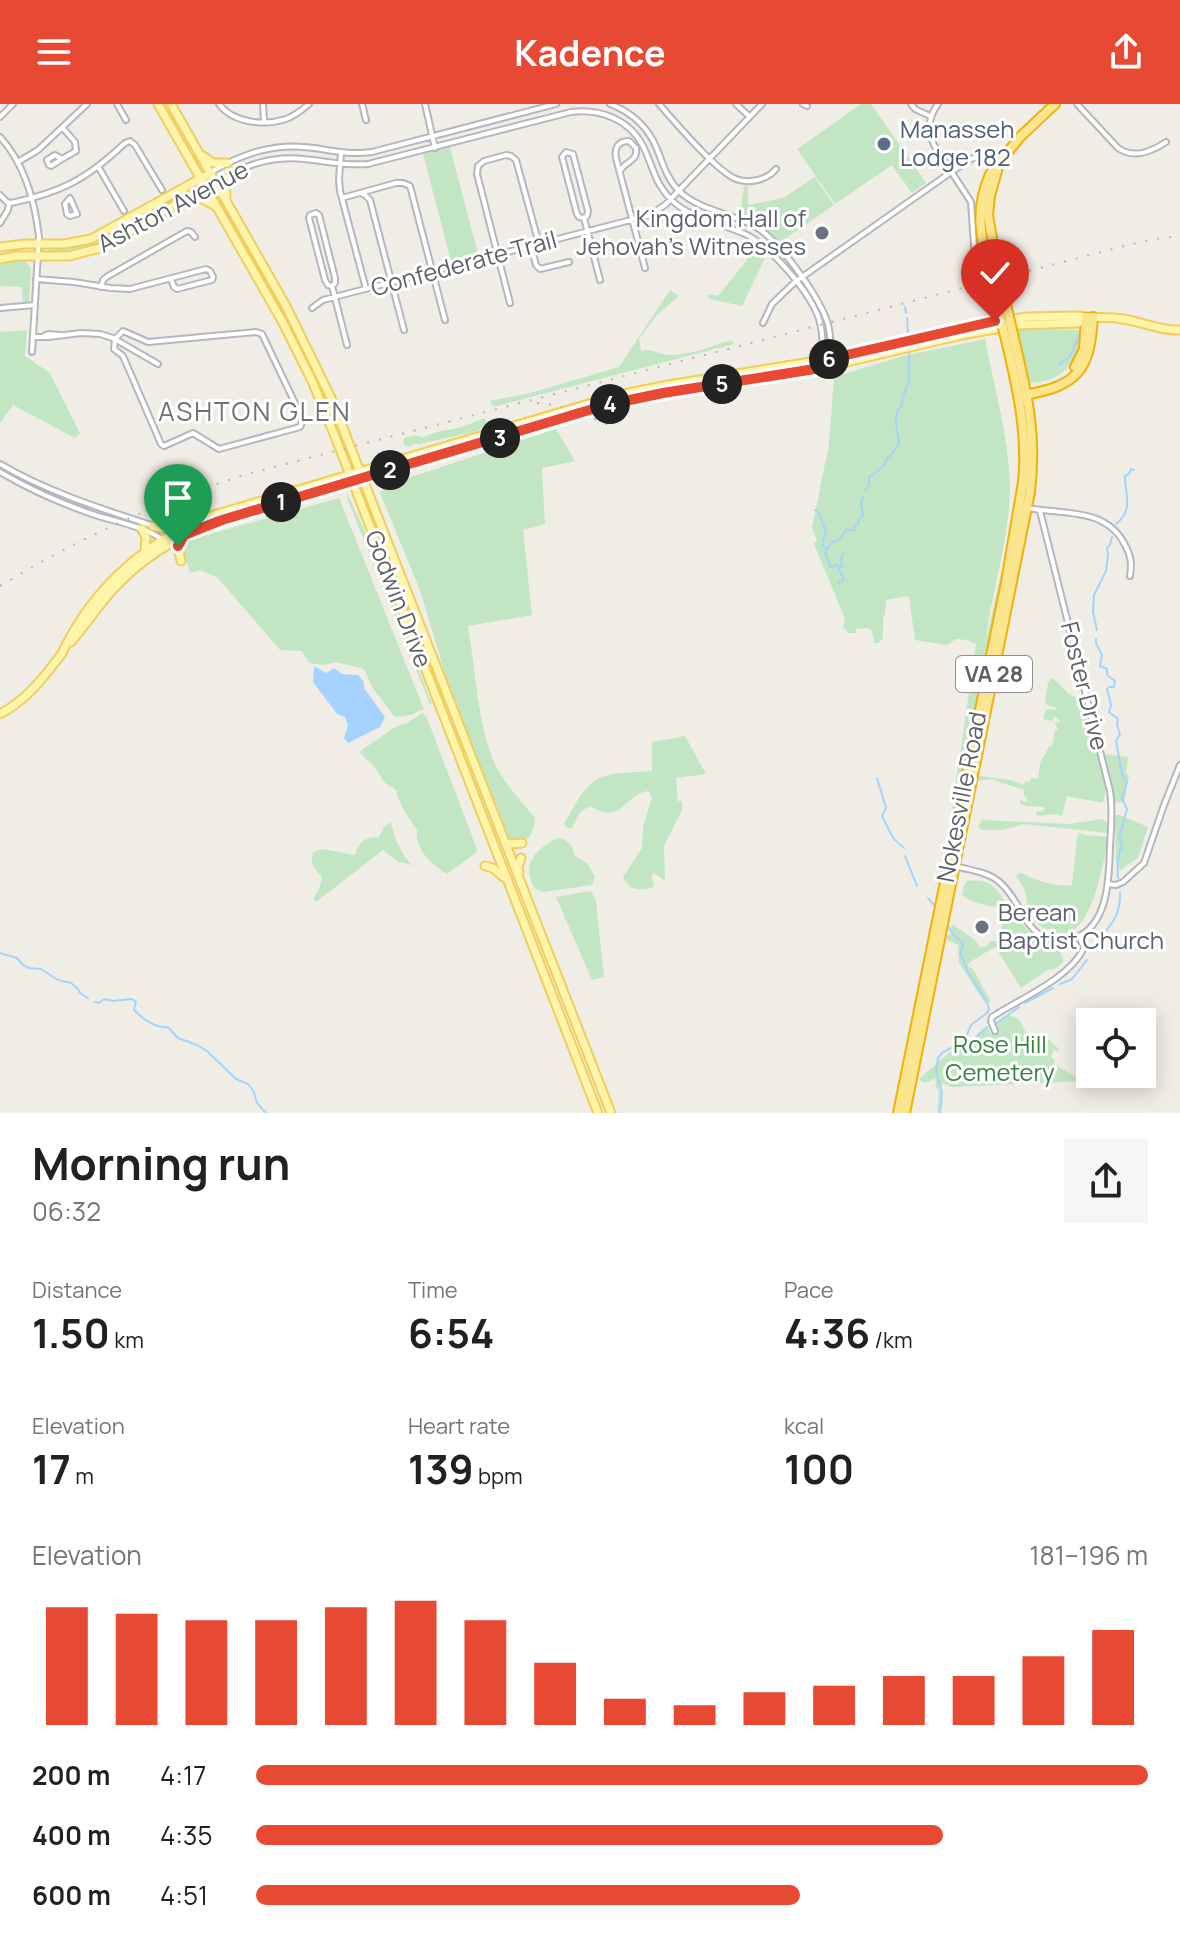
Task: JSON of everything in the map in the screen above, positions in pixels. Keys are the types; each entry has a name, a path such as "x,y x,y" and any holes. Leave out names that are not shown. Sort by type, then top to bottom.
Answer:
{"highway":[{"name":"VA 28","path":"999,163 1020,137 1055,104"},
{"name":"Nokesville Road","path":"905,1113 1024,507 1023,393 993,267 979,225 981,204 990,174 999,163"},
{"path":"1023,393 1059,386 1079,370 1091,346 1090,318"},
{"name":"Nokesville Road","path":"898,1113 952,865"}],"main road":[{"name":"Godwin Drive","path":"158,104 312,381 598,1113"},
{"name":"Godwin Drive","path":"171,104 307,345 332,400 611,1113"},
{"path":"196,148 211,162 227,163"},
{"path":"183,188 190,175 186,153"},
{"path":"227,202 225,185 234,172"},
{"name":"Ashton Avenue","path":"0,247 64,244 91,239 210,173"},
{"name":"Ashton Avenue","path":"0,259 69,256 100,248 215,182"},
{"path":"184,200 203,199 219,210"},
{"path":"62,653 96,598 145,551 222,520 361,474 619,395 825,363 1004,320 1078,316 1123,319 1157,329 1180,330"},
{"path":"330,481 337,477 341,469 340,450"},
{"path":"355,459 385,468"},
{"path":"372,501 372,483 385,468"},
{"path":"153,526 173,529 330,481 351,478"},
{"path":"0,714 30,694 119,583 189,525"},
{"path":"142,529 147,539 145,551"},
{"path":"181,561 178,545 184,535"},
{"path":"504,841 522,843"},
{"path":"520,882 518,867 521,858"},
{"path":"485,866 497,870 509,884"}],"street":[{"path":"0,117 13,104"},
{"path":"18,162 32,155 87,104"},
{"path":"117,104 126,120"},
{"path":"219,104 239,119 264,121 286,119 309,104"},
{"path":"263,104 264,121"},
{"path":"362,104 366,120"},
{"path":"432,104 425,105 435,148"},
{"name":"Ashton Avenue","path":"210,173 250,152 280,147 315,148 341,153 372,152 556,104"},
{"path":"610,104 626,112 644,128 654,142 667,175 679,191 701,205 758,228 776,243 818,302 828,323 831,341 825,363"},
{"path":"659,104 728,175 744,181 765,177 776,169"},
{"path":"736,104 749,116"},
{"name":"Confederate Trail","path":"312,308 335,297 655,212 762,104"},
{"path":"911,104 930,116"},
{"path":"938,104 930,116 932,141 973,205 975,259 979,275"},
{"path":"1077,104 1126,154 1143,153 1166,142"},
{"name":"Ashton Avenue","path":"215,182 261,162 287,158 340,165 375,163 571,112 599,113 619,121 634,133 657,182 671,199 689,212 746,235 776,257 813,306 818,318 825,363"},
{"path":"62,127 76,145 74,153 62,159"},
{"path":"0,137 18,162 38,225 32,352"},
{"path":"620,171 637,155 636,148 629,141 619,143 615,150 620,171 632,220 645,268"},
{"path":"9,203 64,188 99,168 125,143 133,142 162,190"},
{"path":"566,152 573,154 588,211 584,218 577,214 562,157 566,152"},
{"path":"341,153 339,185 366,289"},
{"path":"763,323 769,307 801,277 951,172 978,155 999,163"},
{"path":"510,303 477,171 482,162 511,156 518,164 539,244"},
{"path":"99,168 124,211"},
{"path":"342,198 396,183 410,186 445,320"},
{"path":"64,188 70,198"},
{"path":"358,193 370,200 404,330"},
{"path":"0,195 9,203"},
{"path":"0,223 9,203"},
{"path":"332,286 335,278 316,213 309,218 325,280 332,286 347,345"},
{"path":"584,218 600,280"},
{"path":"101,287 108,276 187,231 195,237"},
{"path":"531,246 540,269 569,262"},
{"path":"36,279 130,289 206,269 213,277 212,280 177,289 171,279"},
{"path":"0,308 35,305"},
{"path":"123,331 145,342 259,333 264,337 297,406 302,425 219,449 193,433 164,446 123,356 114,349 115,339 123,331"},
{"path":"33,337 94,333 115,339 158,364"},
{"path":"0,464 79,502 153,526 167,541"},
{"path":"0,472 66,504 142,529 167,541"},
{"path":"1024,507 1085,514 1110,526 1127,550 1132,564 1130,576"},
{"name":"Foster Drive","path":"1040,511 1112,809 1108,884 1096,920 1079,936"},
{"path":"1108,884 1126,881 1144,863 1180,765"},
{"path":"952,865 985,873 1002,882 1038,934 1056,940 1079,936 1084,948 1059,975 992,1017 995,1031"}],"green space":[{"path":"861,104 871,104 926,183 912,193 892,165 835,204 797,149"},
{"path":"450,147 478,254 451,261 423,154"},
{"path":"815,177 834,205 779,243 759,226 740,216 744,186 748,186 748,205 783,198"},
{"path":"198,185 190,192 99,245 61,254 43,251 77,246 100,237"},
{"path":"211,189 272,285 322,383 354,469 349,463 339,436"},
{"path":"755,250 765,258 742,306 709,299 709,294 718,296"},
{"path":"26,262 31,268 29,302 23,302 22,287 0,286 0,263"},
{"path":"670,290 679,296 656,316 639,339 641,351 673,355 731,340 734,344 493,406 490,401 530,393 619,367"},
{"path":"1016,329 1078,330 1082,335 1076,355 1066,370 1051,379 1031,383 1027,378"},
{"path":"27,330 25,356 50,373 80,433 75,438 13,405 0,423 0,332"},
{"path":"985,339 1007,449 1009,506 985,645 1001,573 1004,572 957,800 951,816 976,644 956,639 947,645 915,640 909,596 886,600 883,638 878,643 874,643 872,631 868,628 848,633 843,627 845,619 814,544 817,540 812,528 829,444 834,377 903,356"},
{"path":"483,418 487,421 484,427 474,432 409,447 404,445 403,439 408,437 423,438"},
{"path":"556,429 575,461 542,468 545,524 523,530 532,615 468,626 481,714 494,762 502,777 535,818 529,836 522,841 511,842 447,681 420,590 380,493 384,486"},
{"path":"348,495 363,527 430,705 347,498"},
{"path":"339,498 424,709 411,715 395,717 372,687 364,669 336,662 324,665 310,663 301,651 280,650 217,577 200,570 190,573 183,550 189,540"},
{"path":"1051,679 1069,694 1085,701 1106,788 1103,803 1067,796 1062,816 1036,815 1037,811 1045,809 1020,803 1020,800 1028,800 1024,790 994,779 977,781 979,776 1010,780 1023,785 1031,778 1038,779 1040,763 1052,746 1055,730 1058,730 1055,723 1061,722 1054,716 1053,721 1043,719 1046,709 1056,710 1045,704"},
{"path":"422,713 427,718 477,849 447,874 421,850 417,830 396,790 385,783 359,752"},
{"path":"685,736 706,774 676,778 682,810 664,846 665,881 654,873 651,876 652,888 635,888 628,885 623,877 642,848 643,827 652,797 649,791 640,793 609,813 590,806 580,812 572,828 564,824 581,795 594,781 614,774 652,771 652,742"},
{"path":"1105,754 1128,757 1126,774 1129,775 1124,803 1114,802"},
{"path":"1115,815 1148,827 1138,858 1120,870 1116,864"},
{"path":"1103,819 1108,823 1108,833 1024,824 1003,830 982,830 978,827 982,820 1068,824"},
{"path":"391,822 398,845 412,865 398,862 383,850 316,902 313,899 322,877 313,866 313,852 322,849 355,855 361,843 379,837"},
{"path":"1079,833 1108,837 1097,886 1085,917 1076,928 1065,933 1051,931 1032,918 1025,891 1016,877 1022,873 1046,883 1072,885"},
{"path":"558,838 567,842 575,856 588,864 595,877 592,885 543,892 535,889 529,872 533,858"},
{"path":"967,881 980,881 993,886 1009,902 1028,931 1040,941 1058,947 1064,961 1021,988 996,948 993,948 967,966 973,969 991,1002 985,1003 959,963 958,945 946,937 951,933 952,924 980,947 986,947 991,941 1001,938 1006,910 977,903 962,895"},
{"path":"591,891 596,901 604,977 592,980 556,897"},
{"name":"Rose Hill Cemetery","path":"1009,1015 1019,1019 1026,1033 1041,1035 1059,1049 1058,1052 1054,1049 1051,1057 1055,1060 1054,1064 1076,1077 1076,1081 952,1087 943,1083 940,1087 943,1104 940,1113 937,1113 939,1091 935,1078 928,1082 919,1079 952,1050 966,1045 988,1027 990,1034 997,1030 997,1025"}],"water":[{"path":"314,666 326,673 334,668 342,674 358,675 385,717 380,727 348,743 344,738 348,725 345,717 337,714 313,682"}],"waterway":[{"path":"905,307 906,313"},
{"path":"907,318 908,333"},
{"path":"1059,365 1070,356 1079,336"},
{"path":"866,490 869,477 882,468 899,444 896,414 909,381 909,354"},
{"path":"1116,524 1127,508 1125,476 1131,469 1134,470"},
{"path":"815,510 826,531 822,545 827,549 846,530 855,530 854,526 863,516 863,497"},
{"path":"1097,630 1093,612 1094,595 1106,571 1107,548 1112,537"},
{"path":"827,549 825,553 831,567 837,565 844,579 839,583"},
{"path":"839,568 843,566 840,561 843,554"},
{"path":"1096,639 1102,655 1100,666 1107,669 1107,675 1115,681 1114,687 1107,689 1111,705 1109,712 1118,719 1120,734 1116,741 1122,774 1127,782 1122,798 1127,809 1119,838 1122,846 1118,878"},
{"path":"877,778 886,808 882,816 895,840 904,848"},
{"path":"905,856 917,886"},
{"path":"1096,944 1117,914 1120,892"},
{"path":"928,898 934,905"},
{"path":"940,1113 942,1092 936,1071 938,1058 943,1052 964,1042 971,1025 989,1009 960,953 962,942 949,927"},
{"path":"0,953 17,958 29,968 41,969 58,980 71,983 88,998"},
{"path":"1060,984 1072,979 1087,960"},
{"path":"1025,1003 1053,988"},
{"path":"95,1002 132,999 136,1002 134,1010 145,1020 168,1027 178,1038 207,1051 236,1079 248,1084 266,1113"},
{"path":"997,1023 1019,1007"},
{"path":"966,1041 973,1040 987,1027"}],"railway":[{"path":"0,586 122,522 185,495 251,473 1132,244 1180,236"},
{"path":"537,403 566,408 611,426"}],"place":[{"name":"Manasseh Lodge 182","path":"884,144"},
{"name":"Kingdom Hall of Jehovah's Witnesses","path":"822,233"},
{"name":"Berean Baptist Church","path":"982,927"}],"district":[{"name":"ASHTON GLEN","path":"255,412"}],"route":[{"path":"178,546 184,535 206,525 606,405 828,367 829,359 995,321"}]}
